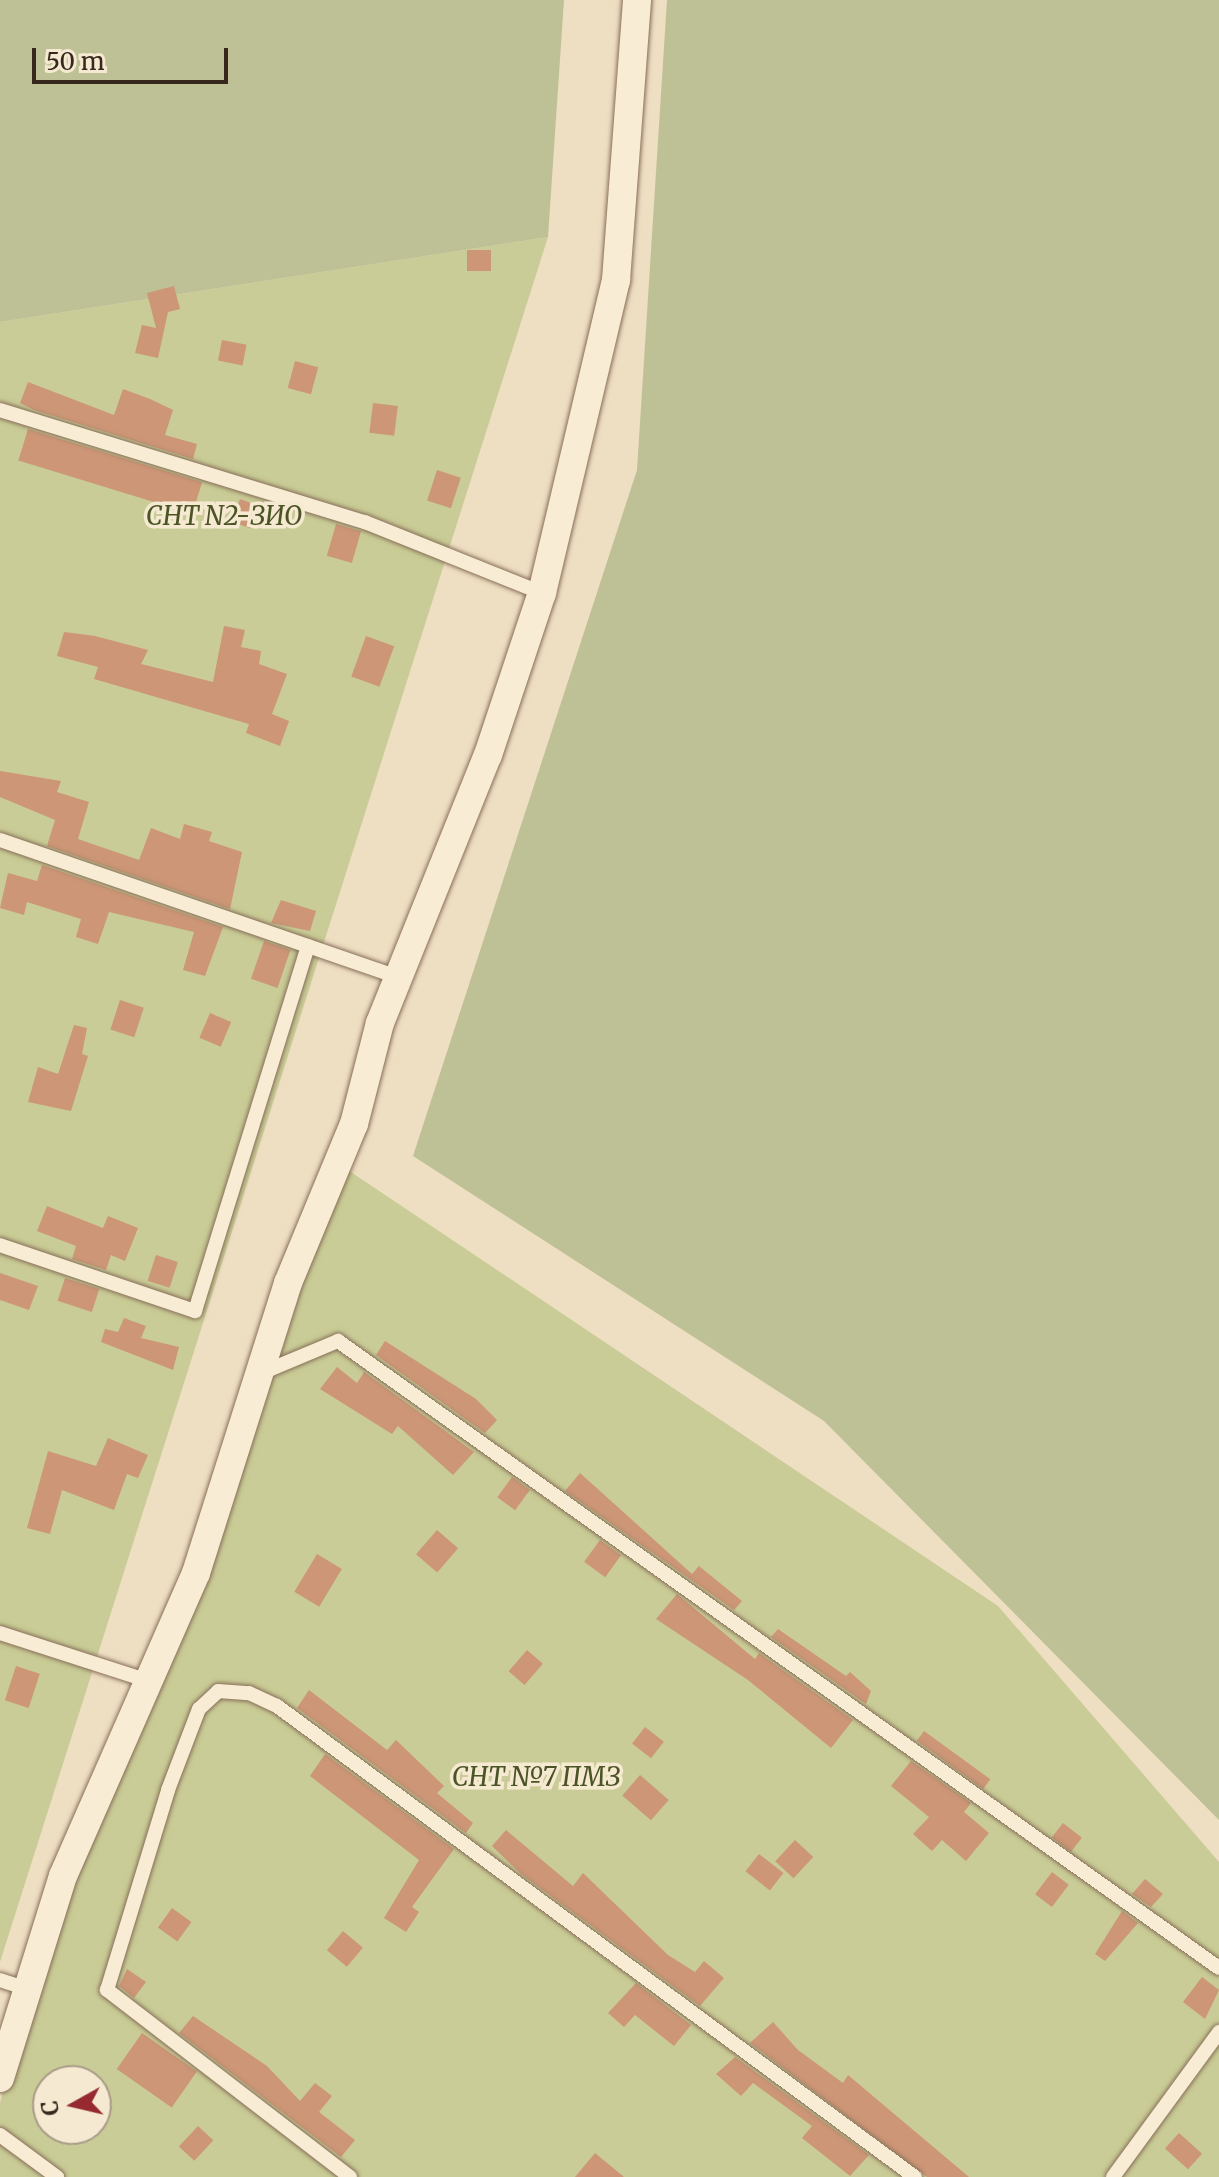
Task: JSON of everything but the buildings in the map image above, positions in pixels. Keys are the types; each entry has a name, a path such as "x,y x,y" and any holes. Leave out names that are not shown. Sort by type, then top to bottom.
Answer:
{"street":[{"path":"0,2078 63,1876 196,1573 259,1374 354,1124 398,977 488,755 542,593 616,280 637,0"}],"lane":[{"path":"0,410 365,522 542,593"},
{"path":"0,840 398,977"},
{"path":"0,1245 195,1311 308,946"},
{"path":"259,1374 338,1341 1219,1968"},
{"path":"0,1633 149,1681"},
{"path":"350,2177 107,1990 168,1790 199,1709 218,1691 249,1693 277,1706 915,2177"},
{"path":"0,1980 28,1989"},
{"path":"1113,2177 1219,2032"},
{"path":"0,2135 57,2177"}],"green space":[{"path":"0,0 564,0 548,237 0,322"},
{"path":"667,0 1219,0 1219,1820 824,1421 413,1156 637,470"},
{"name":"СНТ N2-ЗИО","path":"548,237 95,1663 0,1962 0,322"},
{"name":"СНТ №7 ПМЗ","path":"336,1162 998,1606 1219,1862 1219,2177 0,2177 0,2103 28,1989"}]}
